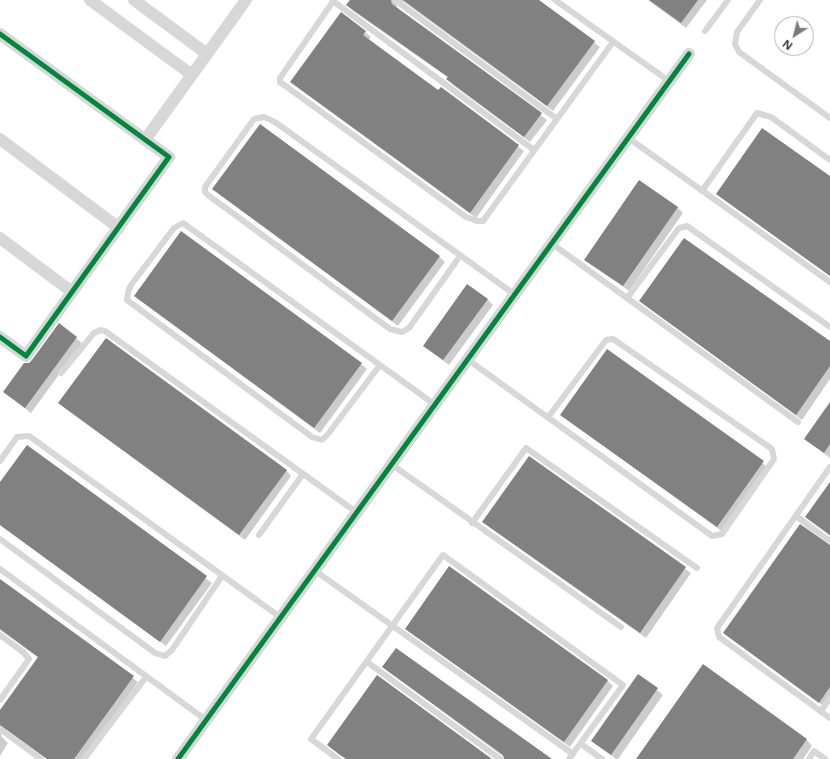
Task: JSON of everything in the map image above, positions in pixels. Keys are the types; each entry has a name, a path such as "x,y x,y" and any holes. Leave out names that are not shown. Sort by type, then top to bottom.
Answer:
{"street":[{"path":"134,0 207,54"},
{"path":"145,140 246,0"},
{"path":"93,1 192,76"},
{"path":"0,34 169,157 26,356 0,337"},
{"path":"178,759 627,137 689,54"},
{"path":"0,139 119,228"},
{"path":"0,238 72,292"}],"lane":[{"path":"395,0 557,119"},
{"path":"555,0 669,81"},
{"path":"705,31 728,0"},
{"path":"760,0 737,32 735,44 739,52 830,118"},
{"path":"534,150 333,1 280,78 282,85 466,218 477,221 483,220 613,42"},
{"path":"702,190 757,113 771,117 830,160"},
{"path":"460,256 409,328 402,332 390,329 208,195 205,192 205,186 254,119 264,118 275,122 514,294"},
{"path":"627,137 830,282"},
{"path":"380,365 322,440 312,437 127,300 128,292 131,285 174,228 183,223 380,365 434,404"},
{"path":"627,298 679,228 686,226 830,327"},
{"path":"551,243 798,422"},
{"path":"61,373 94,333 100,330 105,331 356,512"},
{"path":"467,359 548,416 712,536 722,534 774,459 772,449 613,339 606,340 548,416"},
{"path":"0,461 17,437 29,436 280,617"},
{"path":"472,523 526,448 697,568"},
{"path":"391,464 472,523 621,627"},
{"path":"830,468 717,628 719,637 830,718"},
{"path":"259,535 303,474"},
{"path":"796,516 830,541"},
{"path":"0,539 155,653 165,656 172,650 222,576"},
{"path":"314,570 393,626 571,756 623,684 443,556 393,626 311,740 338,759"},
{"path":"0,569 206,720"},
{"path":"0,635 23,652 29,659 0,700"},
{"path":"367,662 500,759"},
{"path":"84,759 146,677"},
{"path":"821,711 830,698"},
{"path":"0,729 41,759"},
{"path":"580,744 602,759"},
{"path":"809,759 814,751 825,759"}],"building":[{"path":"350,0 391,0 392,4 542,113 524,137 446,79 448,77 346,5"},
{"path":"403,0 539,0 595,41 547,106"},
{"path":"649,0 698,0 681,23"},
{"path":"341,12 366,31 363,35 438,90 441,87 519,145 470,213 290,82"},
{"path":"260,124 440,256 392,321 212,189"},
{"path":"762,128 830,176 830,276 716,194"},
{"path":"639,180 678,207 623,286 584,260"},
{"path":"181,231 362,363 314,428 134,296"},
{"path":"684,238 830,341 830,366 796,415 639,301"},
{"path":"467,284 488,299 443,360 423,346"},
{"path":"59,323 77,337 25,408 3,392 24,363 29,363 32,360"},
{"path":"106,338 287,470 239,535 58,403"},
{"path":"607,349 764,461 717,527 560,415"},
{"path":"830,402 830,444 824,453 804,439"},
{"path":"27,445 207,576 160,642 0,525 0,482"},
{"path":"529,456 686,567 640,633 482,522"},
{"path":"830,482 830,535 805,517"},
{"path":"800,524 830,545 830,687 819,703 723,633"},
{"path":"449,566 608,680 564,742 405,629"},
{"path":"0,579 134,676 74,759 47,759 0,725 0,710 38,657 0,629"},
{"path":"396,648 552,759 504,759 503,755 382,667"},
{"path":"703,664 807,739 793,759 636,759"},
{"path":"638,674 658,688 611,755 591,741"},
{"path":"377,675 492,759 346,759 340,755 327,745"}],"cycle path":[{"path":"0,34 169,157 26,356 0,337"},
{"path":"178,759 689,54"}]}
